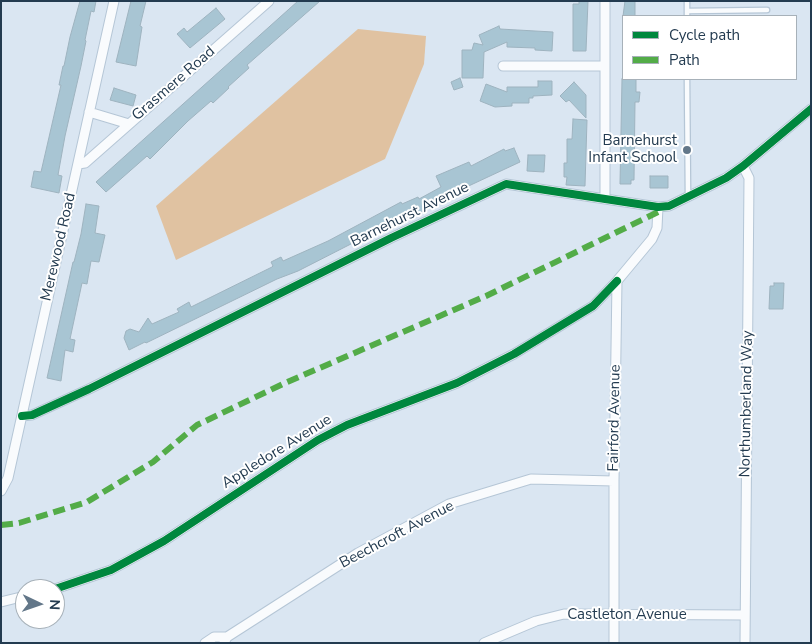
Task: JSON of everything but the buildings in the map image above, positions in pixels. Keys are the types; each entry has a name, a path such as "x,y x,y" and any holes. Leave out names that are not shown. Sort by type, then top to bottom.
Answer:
{"street":[{"name":"Merewood Road","path":"1,491 8,478 114,1"},
{"name":"Grasmere Road","path":"78,164 85,163 269,1"},
{"path":"604,1 605,198"},
{"path":"503,66 604,66"},
{"name":"Barnehurst Avenue","path":"22,416 32,415 89,389 391,238 506,184 658,207 669,206 726,178 811,109"},
{"path":"89,112 129,124"},
{"name":"Northumberland Way","path":"743,166 749,178 745,643"},
{"path":"617,281 652,239 657,228 658,207"},
{"name":"Fairford Avenue","path":"614,643 617,281"},
{"name":"Appledore Avenue","path":"65,586 111,570 164,541 318,440 347,425 457,383 514,354 593,306 617,281"},
{"name":"Beechcroft Avenue","path":"205,643 214,637 225,640 358,553 449,504 531,479 614,481"},
{"path":"1,602 15,598"},
{"name":"Castleton Avenue","path":"484,643 536,621 564,614 745,615"}],"lane":[{"path":"687,1 687,14 767,10"},
{"path":"687,80 688,198"}],"shaded area":[{"path":"358,29 426,36 424,64 385,159 176,260 156,206"}],"marked path":[{"path":"1,525 19,523 87,502 153,462 197,425 285,383 486,296 658,212"}],"cycle path":[{"path":"22,416 32,415 89,389 391,238 506,184 658,207 669,206 726,178 811,109"},
{"path":"65,586 111,570 164,541 318,440 347,425 457,383 514,354 593,306 617,281"}],"place":[{"name":"Barnehurst Infant School","path":"687,150"}]}
